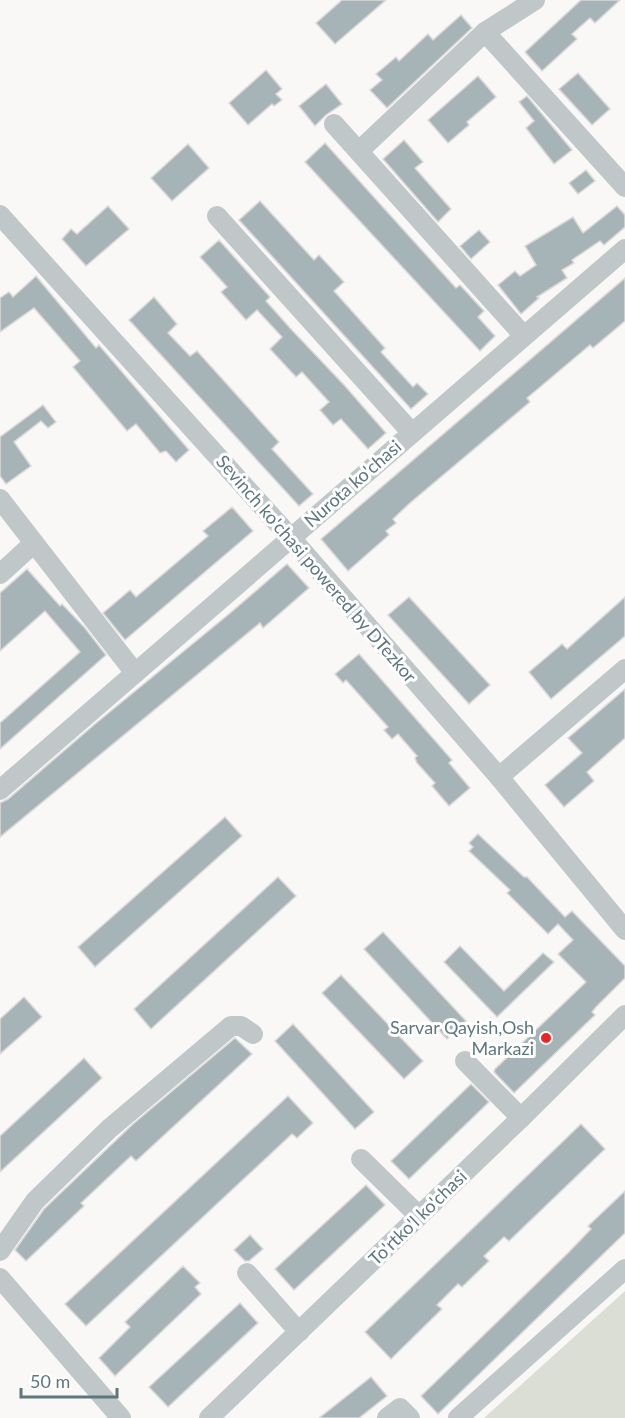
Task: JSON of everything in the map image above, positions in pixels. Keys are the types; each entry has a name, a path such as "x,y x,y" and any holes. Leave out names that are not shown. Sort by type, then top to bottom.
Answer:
{"street":[{"path":"359,151 484,32 535,0"},
{"path":"484,32 625,187"},
{"path":"334,124 524,336"},
{"name":"Sevinch ko'chasi powered by DTezkor","path":"0,215 291,538 499,777 625,930"},
{"path":"217,216 412,433"},
{"name":"Nurota ko'chasi","path":"0,790 625,249"},
{"path":"0,499 135,673"},
{"path":"0,574 34,543"},
{"path":"499,777 625,669"},
{"name":"To'rtko'l ko'chasi","path":"209,1418 625,1015"},
{"path":"0,1251 34,1201 109,1129 231,1026 241,1026 252,1034"},
{"path":"465,1061 521,1118"},
{"path":"361,1159 419,1216"},
{"path":"458,1418 625,1269"},
{"path":"247,1274 299,1332"},
{"path":"0,1278 121,1418"},
{"path":"387,1418 400,1408 411,1418"}],"shaded area":[{"path":"625,1291 625,1418 484,1418"}],"building":[{"path":"342,0 386,0 335,44 316,23"},
{"path":"581,0 620,0 595,23 590,18 572,34 577,39 542,71 525,52"},
{"path":"461,15 472,28 387,108 370,90 382,80 376,74 396,57 399,61 428,34 433,40"},
{"path":"266,70 282,89 276,94 282,100 274,106 272,104 248,125 229,103"},
{"path":"578,73 610,109 592,125 559,89"},
{"path":"478,76 496,97 467,122 469,125 448,143 428,120"},
{"path":"326,84 342,104 315,126 299,106"},
{"path":"527,96 572,150 554,164 526,128 534,121 519,102"},
{"path":"404,140 423,162 415,168 451,209 438,222 383,159"},
{"path":"325,143 456,288 460,285 484,311 478,317 495,336 480,351 305,162"},
{"path":"188,144 209,168 172,201 151,178"},
{"path":"586,170 595,181 578,194 569,183"},
{"path":"260,201 314,260 319,255 344,282 334,291 385,348 381,352 413,387 417,383 428,394 411,409 239,220"},
{"path":"108,206 129,229 86,266 62,239 71,229 77,234"},
{"path":"617,206 625,215 625,227 604,245 600,241 572,260 574,263 562,270 567,278 537,297 539,298 521,314 498,285 515,271 520,276 536,265 525,246 573,217 583,233"},
{"path":"479,230 490,242 471,259 460,246"},
{"path":"219,240 270,297 266,301 386,433 368,449 341,419 333,425 320,410 329,402 302,372 296,377 270,349 282,337 257,310 246,320 221,292 227,287 200,257"},
{"path":"36,276 96,348 99,345 189,450 176,462 166,451 160,453 136,424 127,431 73,367 80,361 34,308 0,332 0,298 9,292 13,297"},
{"path":"625,278 625,321 593,348 590,345 527,398 530,402 410,503 393,519 396,523 386,531 389,535 348,571 321,539"},
{"path":"154,297 177,324 168,333 190,356 197,351 279,442 272,449 313,494 299,506 129,320"},
{"path":"43,405 56,422 48,428 41,421 14,442 31,466 6,484 0,476 0,437"},
{"path":"232,507 253,531 125,640 103,613 130,590 136,597 208,536 203,531"},
{"path":"287,564 309,588 263,628 260,623 0,837 0,803 8,799"},
{"path":"27,569 60,606 62,604 85,628 106,655 0,749 0,723 80,652 45,611 0,651 0,593"},
{"path":"409,597 490,685 469,704 388,615"},
{"path":"625,597 625,636 551,699 529,672 562,644 567,649"},
{"path":"359,654 452,760 449,763 470,788 449,806 432,786 435,783 417,763 415,758 417,756 398,734 392,739 384,730 388,727 346,680 343,683 335,674"},
{"path":"625,689 625,738 587,772 594,781 564,807 545,785 582,753 568,738"},
{"path":"225,817 242,836 95,967 78,947"},
{"path":"478,834 524,877 527,877 565,917 572,911 625,966 625,978 596,1007 592,1012 595,1015 514,1093 494,1072 495,1069 586,982 558,954 573,940 558,924 548,934 507,893 510,890 469,851 473,847 469,843"},
{"path":"278,877 296,896 151,1029 134,1009"},
{"path":"383,932 466,1021 447,1039 364,949"},
{"path":"460,946 504,991 543,953 554,962 497,1017 444,962"},
{"path":"341,975 423,1061 404,1079 322,993"},
{"path":"24,997 42,1017 0,1054 0,1019"},
{"path":"293,1024 374,1112 355,1129 275,1041"},
{"path":"235,1038 252,1054 136,1161 131,1156 81,1203 84,1206 26,1261 15,1250 44,1209 133,1124"},
{"path":"84,1058 102,1078 0,1172 0,1136"},
{"path":"471,1084 489,1102 409,1179 391,1161"},
{"path":"288,1096 313,1123 297,1138 292,1134 86,1326 65,1304"},
{"path":"581,1124 605,1149 509,1241 504,1237 484,1256 489,1261 462,1287 458,1284 437,1305 442,1309 391,1359 365,1332"},
{"path":"366,1185 385,1205 294,1290 275,1269"},
{"path":"625,1191 625,1233 438,1414 421,1396 568,1253 591,1229 588,1226"},
{"path":"250,1235 263,1249 249,1261 245,1261 234,1250"},
{"path":"183,1266 200,1283 195,1287 201,1294 115,1376 99,1358 130,1327 125,1322"},
{"path":"240,1303 258,1323 168,1407 149,1387"},
{"path":"371,1377 387,1396 359,1418 319,1418"}],"place":[{"name":"Sarvar Qayish,Osh Markazi","path":"546,1038"}]}
